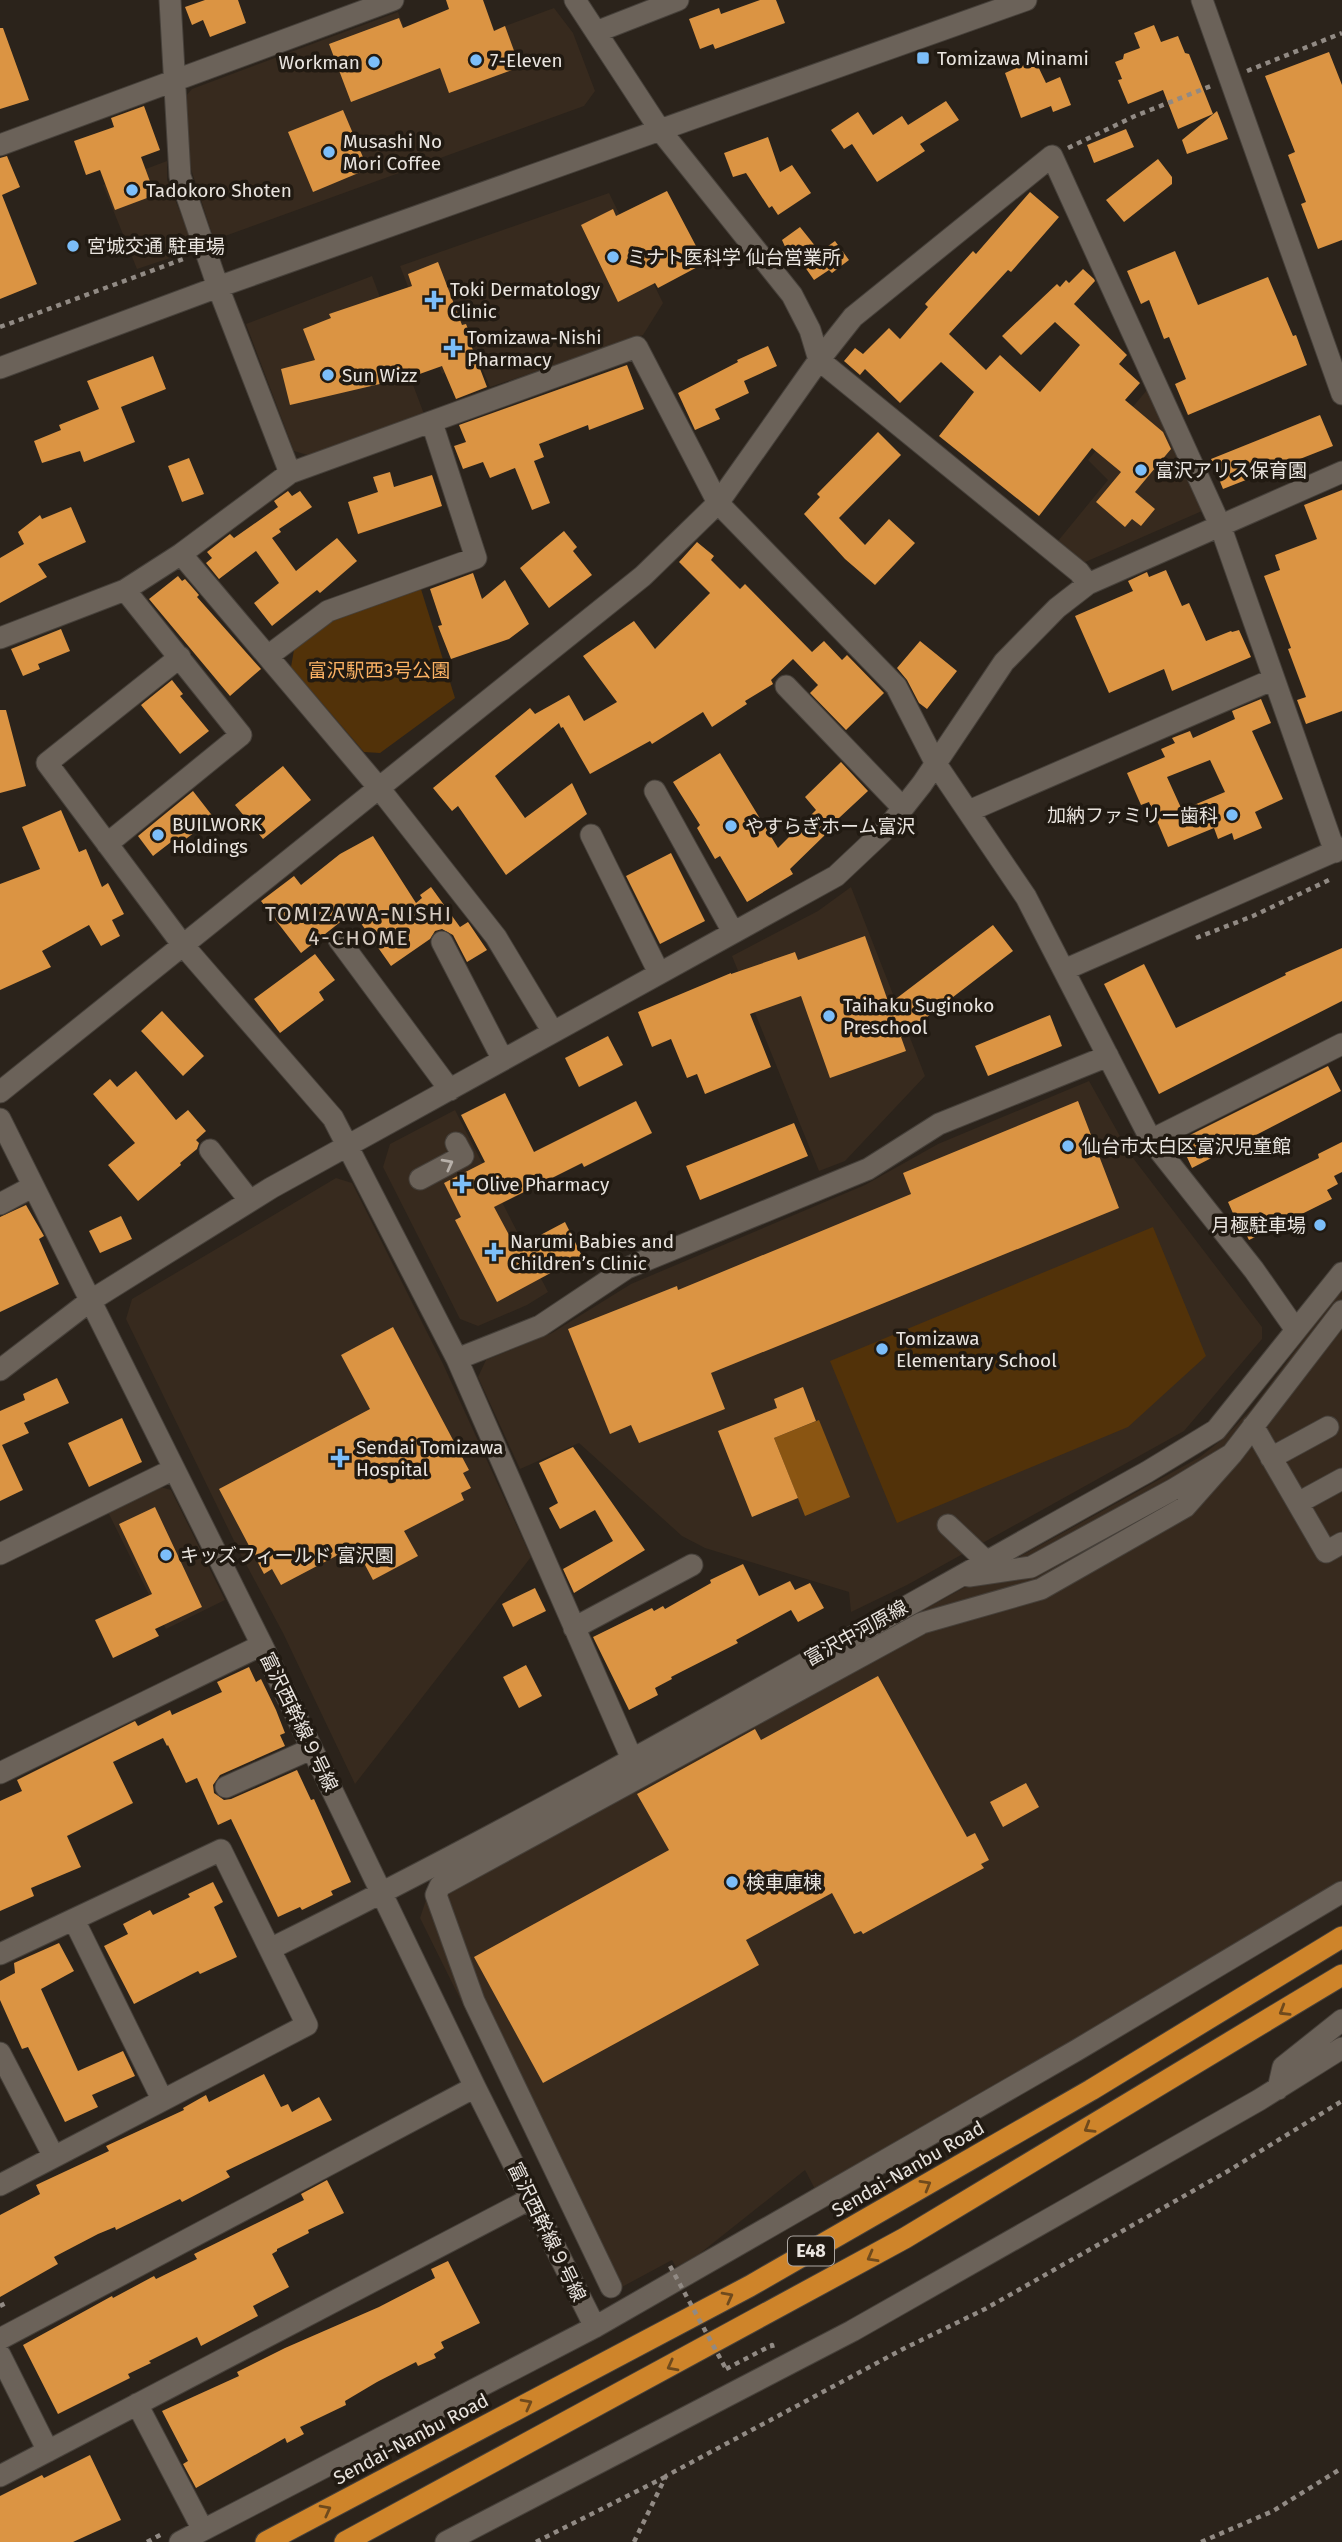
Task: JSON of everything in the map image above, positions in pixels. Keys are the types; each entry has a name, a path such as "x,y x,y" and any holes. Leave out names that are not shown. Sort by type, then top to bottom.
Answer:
{"highway":[{"name":"Sendai-Nanbu Road","path":"266,2542 750,2286 1091,2090 1342,1937"},
{"name":"E48","path":"345,2542 905,2238 1342,1976"}],"street":[{"path":"170,0 180,176 218,287 289,473"},
{"path":"0,145 393,0"},
{"path":"575,0 660,130 792,295 807,324 819,360 1079,572 1088,584"},
{"path":"596,32 678,0"},
{"path":"0,368 218,287 1026,0"},
{"path":"1202,0 1342,394"},
{"path":"0,1092 182,944 526,673 643,576 718,503 819,360 853,317 1052,156 1220,525 1338,850 1063,970"},
{"path":"0,638 125,590 181,554 289,473 432,423 517,386 637,347 718,503 896,686 936,764 1026,897 1151,1140 1254,1270 1297,1330"},
{"path":"268,656 327,611 476,558 432,423"},
{"path":"0,1370 90,1301 250,1201 836,876 888,827 936,764 1004,662 1057,608 1088,584 1342,472"},
{"path":"181,554 379,788 496,937 553,1032"},
{"path":"107,844 241,735 125,590"},
{"path":"180,657 47,762 182,944 333,1118 457,1359 632,1759"},
{"path":"969,811 1274,678"},
{"path":"786,686 903,808"},
{"path":"655,790 733,932"},
{"path":"591,835 659,973"},
{"path":"340,940 450,1090"},
{"path":"442,942 503,1060"},
{"path":"1151,1140 1342,1044"},
{"path":"457,1359 540,1325 627,1268 868,1169 939,1124 1108,1056"},
{"name":"富沢西幹線９号線","path":"0,1119 262,1645 381,1895 595,2327"},
{"path":"420,1179 463,1156 456,1143"},
{"path":"210,1150 250,1201"},
{"path":"0,1204 32,1187"},
{"name":"富沢中河原線","path":"270,1949 381,1895 632,1759 1147,1472 1216,1430 1342,1273"},
{"path":"611,2287 474,2001 436,1895 440,1886 922,1623 1041,1589 1185,1507 1232,1454 1342,1311"},
{"path":"1253,1426 1326,1552 1342,1543"},
{"path":"1271,1458 1328,1427"},
{"path":"954,1578 1031,1567 1232,1454"},
{"path":"0,1554 174,1469"},
{"path":"1298,1503 1342,1479"},
{"path":"948,1525 986,1560"},
{"path":"574,1628 692,1565"},
{"path":"0,1773 262,1645"},
{"path":"226,1787 311,1749"},
{"path":"0,1954 221,1850 307,2025 0,2185"},
{"path":"180,2542 200,2524 595,2327 1077,2050 1342,1892"},
{"path":"74,1920 162,2099"},
{"path":"1278,2089 1283,2067 1342,2020"},
{"path":"446,2542 852,2331 1278,2089 1342,2049"},
{"path":"0,2053 54,2157"},
{"path":"0,2339 475,2087"},
{"path":"0,2476 530,2199"},
{"path":"0,2355 48,2451"},
{"path":"137,2404 200,2524"}],"path":[{"path":"1246,71 1342,33"},
{"path":"1052,156 1135,116 1218,84"},
{"path":"0,327 197,254"},
{"path":"536,2542 903,2349 985,2309 1228,2171 1342,2101"},
{"path":"670,2266 726,2369 764,2350"},
{"path":"1201,2542 1273,2511 1342,2468"},
{"path":"634,2542 666,2476"},
{"path":"147,2542 200,2524"}],"shaded area":[{"path":"554,8 573,33 595,91 584,106 214,240 191,169 185,97 192,89 398,12 416,59"},
{"path":"167,161 167,180 192,241 185,253 137,269 103,185"},
{"path":"609,193 663,303 643,335 490,387 478,359 442,374 400,266"},
{"path":"372,276 424,414 311,456 294,451 246,324"},
{"name":"富沢アリス保育園","path":"1147,390 1202,511 1083,563 1058,541 1108,480 1088,460"},
{"name":"Taihaku Suginoko Preschool","path":"851,887 925,1076 845,1161 819,1171 732,956 818,911"},
{"name":"Tomizawa Elementary School","path":"1089,1081 1130,1154 1262,1327 1262,1339 1184,1431 907,1585 851,1612 849,1592 705,1548 682,1536 579,1443 520,1469 478,1377 486,1360 552,1333 631,1284 865,1185 938,1144"},
{"path":"455,1110 548,1292 527,1305 478,1326 460,1319 383,1167 390,1144"},
{"name":"Sendai Tomizawa Hospital","path":"336,1178 352,1183 443,1364 531,1557 355,1784 283,1633 240,1553 126,1319 132,1299"},
{"path":"1342,1288 1342,1881 1157,1992 815,2189 805,2170 698,2255 676,2267 672,2260 607,2295 420,1918 432,1882 1200,1457 1225,1437 1253,1407"},
{"path":"819,1420 850,1497 805,1516 774,1438"},
{"name":"キッズフィールド 富沢園","path":"157,1486 171,1490 225,1600 166,1629 107,1510"}],"green space":[{"name":"富沢駅西3号公園","path":"420,586 455,698 380,753 364,752 291,667 294,650 336,616"},
{"path":"1153,1227 1206,1356 1128,1427 897,1523 830,1361"}],"building":[{"path":"205,0 238,0 246,23 210,37 203,20 192,25 185,7"},
{"path":"446,0 483,0 494,31 505,26 520,67 449,93 440,68 351,102 329,44 399,18 403,28 449,9"},
{"path":"760,0 776,0 785,23 715,49 713,44 700,49 689,19 719,8 721,14"},
{"path":"1154,25 1161,42 1178,36 1185,53 1189,54 1213,114 1178,129 1163,90 1128,104 1118,80 1122,79 1115,62 1123,59 1124,54 1140,48 1134,33"},
{"path":"0,28 3,28 29,100 0,109"},
{"path":"1329,52 1342,85 1342,240 1318,249 1301,204 1306,202 1288,155 1295,152 1265,76"},
{"path":"1035,60 1046,83 1060,77 1071,105 1053,112 1051,106 1021,118 1005,73"},
{"path":"946,101 959,120 920,144 925,151 877,182 852,144 844,149 831,130 858,112 873,135 902,116 908,125"},
{"path":"144,106 160,150 141,157 155,195 115,210 100,170 86,175 74,141 114,127 111,118"},
{"path":"343,110 368,169 313,192 288,132"},
{"path":"1217,111 1228,139 1187,154 1182,140"},
{"path":"1126,129 1134,147 1094,163 1087,145"},
{"path":"768,137 780,172 792,165 811,193 778,215 772,206 769,208 746,173 733,177 724,153"},
{"path":"7,156 20,187 2,195 37,284 0,299 0,158"},
{"path":"1158,159 1172,177 1172,184 1124,222 1106,200"},
{"path":"667,191 705,263 658,288 655,283 618,302 581,225 613,209 616,216"},
{"path":"1030,192 1059,217 1011,272 1008,270 949,334 986,370 1000,355 1040,392 1080,345 1055,322 1021,355 1002,336 1057,284 1060,287 1066,280 1069,283 1083,269 1094,279 1074,304 1127,355 1119,364 1140,383 1125,400 1163,432 1171,449 1135,492 1155,509 1141,526 1132,519 1125,527 1096,502 1121,472 1092,448 1039,516 939,436 974,392 941,362 900,403 865,369 860,375 844,361 855,348 863,354 889,328 900,339 928,307 925,304 973,251 976,254"},
{"path":"800,227 820,252 835,241 849,260 832,273 829,270 814,280 800,260 796,263 782,240"},
{"path":"1175,251 1198,305 1268,277 1307,365 1188,415 1175,384 1186,379 1169,337 1164,339 1149,300 1141,304 1127,271"},
{"path":"438,262 462,325 466,324 474,344 471,345 487,387 456,399 442,366 414,376 290,405 281,369 315,360 303,329 331,318 329,314 412,286 408,274"},
{"path":"768,346 777,366 744,381 749,393 715,409 720,419 695,430 678,393"},
{"path":"153,356 166,389 121,407 135,442 84,462 80,451 42,463 34,441 61,430 59,425 99,409 87,381"},
{"path":"627,365 644,409 589,430 588,425 539,444 544,457 534,461 550,503 532,510 515,468 490,478 483,462 463,469 454,446 466,442 459,425"},
{"path":"1320,415 1333,446 1223,489 1211,459"},
{"path":"878,432 901,455 839,518 865,545 889,519 915,543 875,585 845,559 804,514 820,497 817,494"},
{"path":"189,458 204,494 182,502 168,466"},
{"path":"390,472 394,487 432,475 442,506 358,534 348,502 378,492 373,477"},
{"path":"1342,490 1342,711 1306,724 1297,700 1306,697 1264,576 1280,570 1275,555 1317,539 1304,505"},
{"path":"288,491 292,496 300,491 312,507 279,529 281,532 272,538 296,571 337,538 357,561 320,593 317,590 272,626 254,603 279,583 256,551 219,579 206,563 212,558 207,552 230,534 234,538 278,507 274,501"},
{"path":"71,507 86,542 38,564 47,577 0,603 0,558 24,544 18,532 40,515 42,519"},
{"path":"564,531 577,547 573,551 592,575 549,608 520,568"},
{"path":"697,542 714,556 711,560 740,589 745,584 812,652 824,641 842,660 847,655 884,693 846,730 810,693 818,685 793,659 771,680 773,684 745,701 747,704 712,727 703,712 652,744 650,741 590,774 559,723 495,776 525,818 572,783 587,814 506,875 458,806 452,811 433,788 530,708 535,714 569,695 584,721 617,702 583,656 634,621 655,649 710,593 679,562"},
{"path":"1166,570 1182,606 1189,603 1206,641 1239,630 1251,657 1172,691 1164,669 1109,693 1075,616 1133,591 1128,581 1147,572 1149,577"},
{"path":"473,573 482,599 505,580 529,624 509,639 451,659 438,626 442,625 430,589"},
{"path":"178,576 182,581 185,579 199,595 197,597 261,669 230,696 149,599"},
{"path":"61,629 70,651 38,664 40,669 23,676 11,649"},
{"path":"920,641 957,671 927,709 919,703 897,668"},
{"path":"172,680 183,694 180,696 209,731 180,754 141,705"},
{"path":"1261,699 1271,723 1252,731 1283,799 1255,812 1262,828 1234,840 1232,833 1218,839 1214,828 1168,847 1149,802 1141,805 1127,773 1165,757 1161,749 1175,743 1172,738 1190,731 1193,738 1235,719 1232,711","holes":["1210,760 1225,792 1182,810 1167,777"]},
{"path":"0,710 6,710 26,786 0,793"},
{"name":"やすらぎホーム富沢","path":"720,753 778,848 816,810 805,797 841,762 868,791 825,831 827,833 790,869 793,874 747,902 720,856 715,859 697,828 700,825 673,782"},
{"path":"283,766 311,800 263,839 235,805"},
{"path":"193,791 214,818 179,844 175,839 153,856 138,836"},
{"path":"61,810 79,852 86,849 102,887 108,883 124,914 112,920 120,936 101,946 89,925 42,951 51,967 0,990 0,884 40,869 22,827"},
{"path":"373,836 416,903 422,898 420,895 431,887 460,927 468,922 487,950 467,962 453,935 442,929 435,931 430,939 391,966 353,912 301,953 261,901 294,876 301,885 340,854"},
{"path":"671,853 705,921 660,944 626,876"},
{"path":"993,925 1013,951 901,1037 906,1051 830,1078 801,996 750,1014 771,1067 705,1094 697,1074 687,1078 671,1039 652,1047 638,1012 731,973 795,952 798,960 865,936 889,1004"},
{"path":"1342,948 1342,1001 1159,1094 1104,984 1144,964 1176,1028 1286,975 1285,973"},
{"path":"315,954 335,980 319,992 324,1000 280,1033 254,999"},
{"path":"162,1011 204,1056 183,1076 141,1031"},
{"path":"1050,1015 1062,1046 988,1076 975,1046"},
{"path":"608,1036 623,1065 579,1087 565,1058"},
{"path":"1328,1066 1341,1091 1192,1168 1181,1144 1185,1142 1184,1138"},
{"path":"136,1071 176,1120 188,1110 206,1131 196,1140 199,1143 197,1149 138,1201 108,1165 135,1143 93,1094 110,1079 117,1087"},
{"path":"505,1093 534,1152 636,1101 652,1133 584,1167 582,1163 494,1207 516,1248 565,1222 582,1256 497,1302 455,1220 461,1217 444,1183 485,1162 461,1115"},
{"path":"1078,1101 1119,1208 711,1373 725,1409 639,1443 631,1425 610,1434 568,1329 677,1286 678,1290 911,1194 903,1173"},
{"path":"794,1123 808,1156 700,1200 686,1166"},
{"path":"1342,1142 1342,1172 1334,1176 1338,1184 1327,1190 1332,1199 1249,1240 1242,1226 1239,1227 1228,1202 1319,1158 1318,1154"},
{"path":"26,1205 44,1236 39,1239 59,1284 0,1312 0,1217"},
{"path":"121,1216 132,1239 100,1253 89,1231"},
{"path":"393,1327 469,1470 463,1473 471,1488 461,1493 464,1500 404,1531 418,1556 373,1580 355,1546 281,1585 272,1569 264,1574 219,1489 370,1409 341,1355"},
{"path":"57,1378 69,1403 24,1423 29,1433 2,1445 23,1490 0,1501 0,1411 25,1400 23,1394"},
{"path":"803,1387 816,1421 774,1438 798,1498 752,1517 718,1431 777,1408 774,1399"},
{"path":"122,1418 142,1462 89,1487 68,1443"},
{"path":"573,1447 645,1550 574,1593 563,1569 613,1541 595,1510 560,1529 549,1508 558,1503 539,1463"},
{"path":"155,1507 202,1607 155,1629 159,1636 113,1658 95,1620 152,1594 119,1524"},
{"path":"743,1564 759,1596 790,1581 795,1590 810,1583 824,1608 798,1622 791,1610 736,1640 738,1643 671,1677 672,1679 655,1688 658,1695 629,1710 593,1637 652,1608 654,1611 663,1606 665,1609 711,1583 710,1580"},
{"path":"535,1588 546,1611 513,1627 502,1604"},
{"path":"526,1665 542,1696 519,1708 503,1677"},
{"path":"249,1667 256,1682 261,1679 276,1710 285,1733 280,1735 285,1746 220,1775 213,1785 214,1793 224,1800 231,1799 297,1770 311,1800 314,1799 351,1882 331,1891 333,1895 302,1910 300,1907 278,1917 231,1819 218,1825 197,1778 186,1783 163,1738 113,1762 133,1803 67,1836 81,1867 31,1888 34,1896 0,1911 0,1801 22,1791 17,1780 135,1721 138,1726 170,1710 172,1715 222,1692 217,1682"},
{"name":"検車庫棟","path":"878,1676 967,1837 975,1833 989,1860 981,1864 984,1868 863,1934 861,1931 854,1934 832,1893 746,1940 759,1965 543,2083 474,1957 669,1850 637,1794 755,1729 761,1740"},
{"path":"1026,1783 1039,1807 1003,1827 990,1802"},
{"path":"213,1882 223,1902 214,1907 237,1957 200,1974 198,1971 134,2004 104,1946 128,1934 123,1924 150,1910 153,1915"},
{"path":"59,1943 74,1971 41,1989 78,2071 123,2051 135,2076 92,2095 98,2107 65,2122 28,2047 22,2049 0,2000 0,1981 15,1973 14,1963"},
{"path":"264,2074 281,2107 288,2104 292,2112 319,2097 332,2120 226,2171 230,2177 182,2202 180,2199 116,2230 115,2227 98,2234 54,2257 58,2264 0,2297 0,2215 40,2194 36,2185 109,2151 106,2146 184,2110 183,2108 206,2095 209,2102"},
{"path":"327,2180 344,2213 308,2230 309,2233 272,2254 289,2287 253,2306 258,2316 201,2346 197,2337 149,2361 151,2363 128,2374 130,2378 58,2414 23,2345 112,2296 113,2298 154,2276 156,2279 197,2259 194,2254 304,2200 301,2194"},
{"path":"448,2261 480,2323 441,2342 444,2348 434,2354 436,2358 418,2366 416,2362 377,2382 345,2401 346,2405 300,2427 304,2434 287,2443 285,2438 196,2488 183,2464 188,2461 162,2411 239,2376 237,2372 285,2348 379,2307 435,2278 431,2269"},
{"path":"90,2455 121,2520 73,2542 0,2542 0,2496"}],"place":[{"name":"Tomizawa Minami","path":"923,58"},
{"name":"7-Eleven","path":"476,60"},
{"name":"Workman","path":"374,62"},
{"name":"Musashi No Mori Coffee","path":"329,152"},
{"name":"Tadokoro Shoten","path":"132,190"},
{"name":"宮城交通 駐車場","path":"73,246"},
{"name":"ミナト医科学 仙台営業所","path":"613,257"},
{"name":"Toki Dermatology Clinic","path":"434,300"},
{"name":"Tomizawa-Nishi Pharmacy","path":"453,348"},
{"name":"Sun Wizz","path":"328,375"},
{"name":"富沢アリス保育園","path":"1141,470"},
{"name":"加納ファミリー歯科","path":"1232,815"},
{"name":"やすらぎホーム富沢","path":"731,826"},
{"name":"BUILWORK Holdings","path":"158,835"},
{"name":"Taihaku Suginoko Preschool","path":"829,1016"},
{"name":"仙台市太白区富沢児童館","path":"1068,1146"},
{"name":"Olive Pharmacy","path":"462,1184"},
{"name":"月極駐車場","path":"1320,1225"},
{"name":"Narumi Babies and Children’s Clinic","path":"494,1252"},
{"name":"Tomizawa Elementary School","path":"882,1349"},
{"name":"Sendai Tomizawa Hospital","path":"340,1458"},
{"name":"キッズフィールド 富沢園","path":"166,1555"},
{"name":"検車庫棟","path":"732,1882"}],"district":[{"name":"TOMIZAWA-NISHI 4-CHOME","path":"359,926"}]}
